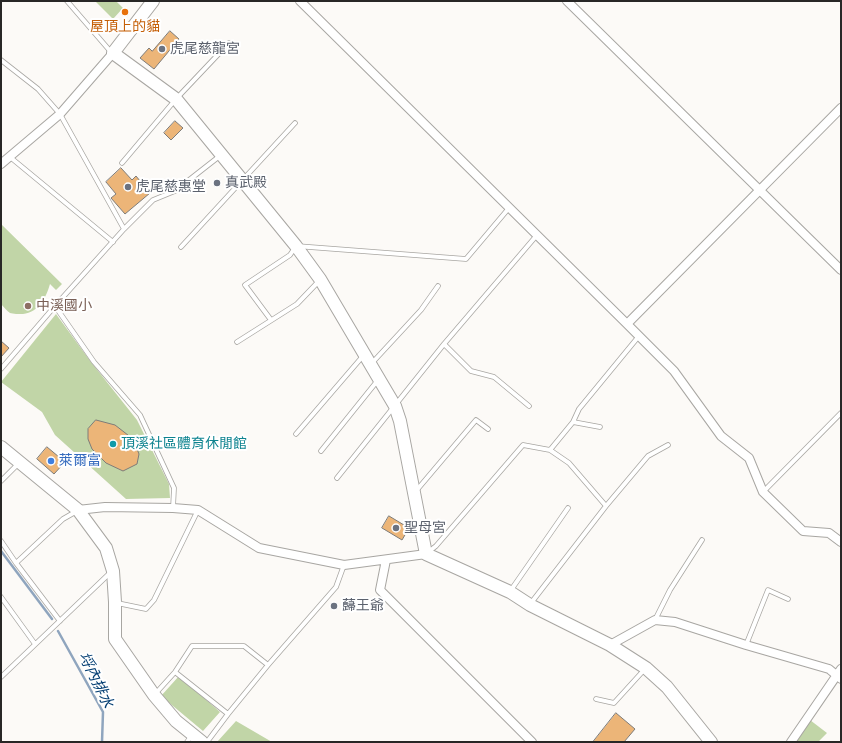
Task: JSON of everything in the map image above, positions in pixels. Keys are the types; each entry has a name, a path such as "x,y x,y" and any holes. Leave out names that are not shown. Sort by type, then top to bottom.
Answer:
{"street":[{"path":"1,163 60,114 113,53 153,1"},
{"path":"300,1 674,371 722,436 749,458 763,492 804,530 829,533 841,542"},
{"path":"567,1 841,270"},
{"path":"113,53 176,99 296,246 320,279 396,406 426,554"},
{"path":"627,324 841,108"},
{"path":"1,447 78,510 106,548 113,571 114,639 154,695 176,721 194,739"},
{"path":"78,510 105,507 198,510 258,548 344,564 426,554 510,592 530,605 610,645 646,668 668,687 706,740"},
{"path":"386,560 380,590 532,742"},
{"path":"610,645 655,620 675,622 746,645 829,668 840,674 791,742"}],"lane":[{"path":"67,1 113,53"},
{"path":"122,162 176,99 229,42"},
{"path":"1,60 38,89 60,114 124,229"},
{"path":"181,247 295,123"},
{"path":"1,369 124,229 153,200 175,191 221,155"},
{"path":"10,157 113,242"},
{"path":"271,320 245,285 290,255 296,246 466,259 509,208"},
{"path":"337,478 444,344 537,235"},
{"path":"237,342 297,304 320,279"},
{"path":"296,434 368,360 421,310 438,286"},
{"path":"55,306 94,362 140,415 174,488 173,508"},
{"path":"550,450 573,422 579,409 639,336"},
{"path":"444,344 471,371 494,377 529,406"},
{"path":"321,451 379,379"},
{"path":"763,492 841,413"},
{"path":"414,493 476,420 488,429"},
{"path":"573,422 600,427"},
{"path":"426,554 436,546 523,445 550,450 569,463 606,506"},
{"path":"530,605 606,506 648,456 668,445"},
{"path":"1,481 20,462"},
{"path":"510,592 568,508"},
{"path":"16,563 63,519 78,510"},
{"path":"114,602 146,609 154,600 198,510"},
{"path":"655,620 670,590 702,540"},
{"path":"1,541 60,621"},
{"path":"207,742 268,665 336,587 344,564"},
{"path":"1,677 113,571"},
{"path":"746,645 768,590 788,599"},
{"path":"1,597 35,644"},
{"path":"154,695 175,672 192,646 244,646 268,665"},
{"path":"596,699 614,702 646,668"},
{"path":"175,672 228,714"}],"green space":[{"path":"95,1 116,1 123,8 113,19"},
{"path":"1,224 62,284 56,290 50,284 41,304 29,313 10,313 1,304"},
{"path":"56,314 91,362 137,420 169,484 170,498 126,499 55,435 42,412 1,382"},
{"path":"179,676 220,712 203,731 161,696"},
{"path":"810,720 827,733 818,742 795,742"},
{"path":"236,721 272,742 217,742"}],"building":[{"name":"虎尾慈龍宮","path":"170,31 179,39 154,69 140,58 149,48 152,51"},
{"path":"175,121 183,128 171,140 164,133"},
{"name":"虎尾慈惠堂","path":"121,168 132,180 136,176 150,193 125,214 111,198 116,194 106,182"},
{"path":"1,341 9,348 1,357"},
{"name":"頂溪社區體育休閒館","path":"96,420 115,425 133,439 139,454 137,464 123,471 106,463 92,449 88,439 88,429"},
{"name":"萊爾富","path":"47,447 65,462 54,474 37,459"},
{"name":"聖母宮","path":"389,516 409,528 402,540 382,528"},
{"path":"616,713 635,729 624,742 593,742"}],"waterway":[{"name":"埒內排水","path":"1,551 52,619"},
{"name":"埒內排水","path":"58,631 103,712 102,742"}],"place":[{"name":"屋頂上的貓","path":"125,12"},
{"name":"虎尾慈龍宮","path":"162,49"},
{"name":"真武殿","path":"217,183"},
{"name":"虎尾慈惠堂","path":"128,187"},
{"name":"中溪國小","path":"28,306"},
{"name":"頂溪社區體育休閒館","path":"113,444"},
{"name":"萊爾富","path":"51,461"},
{"name":"聖母宮","path":"396,528"},
{"name":"蘬王爺","path":"334,606"}]}
